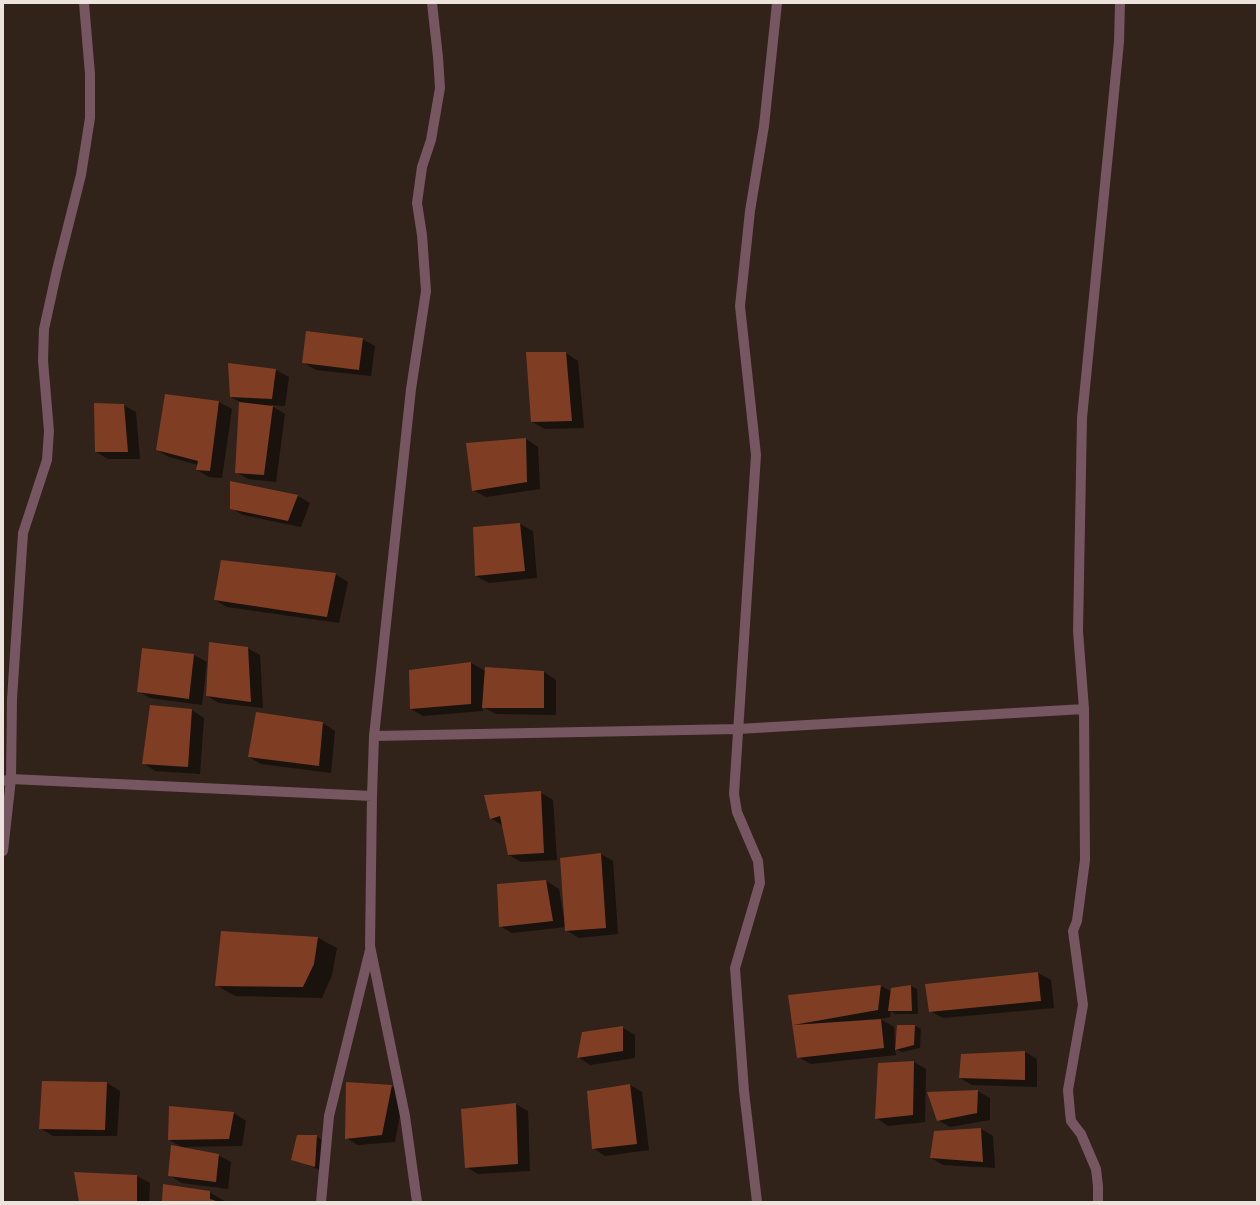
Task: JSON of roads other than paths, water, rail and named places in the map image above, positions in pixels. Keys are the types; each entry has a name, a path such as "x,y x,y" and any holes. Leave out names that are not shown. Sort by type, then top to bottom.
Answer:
{"street":[{"path":"3,851 23,533 47,460 49,431 43,361 44,329 56,270 81,175 90,118 90,74 84,3"},
{"path":"417,1202 406,1116 370,946 374,736 411,389 426,291 422,235 417,203 422,167 431,140 440,88 432,3"},
{"path":"757,1202 744,1091 735,968 760,883 758,861 737,812 734,794 756,455 740,306 750,211 764,126 777,3"},
{"path":"1098,1202 1096,1169 1081,1134 1071,1121 1068,1090 1083,1005 1073,931 1077,921 1085,860 1084,709 1078,631 1082,418 1119,42 1120,3"},
{"path":"374,736 738,729 1084,709"},
{"path":"7,780 372,796"},
{"path":"321,1202 329,1116 370,946"}]}
